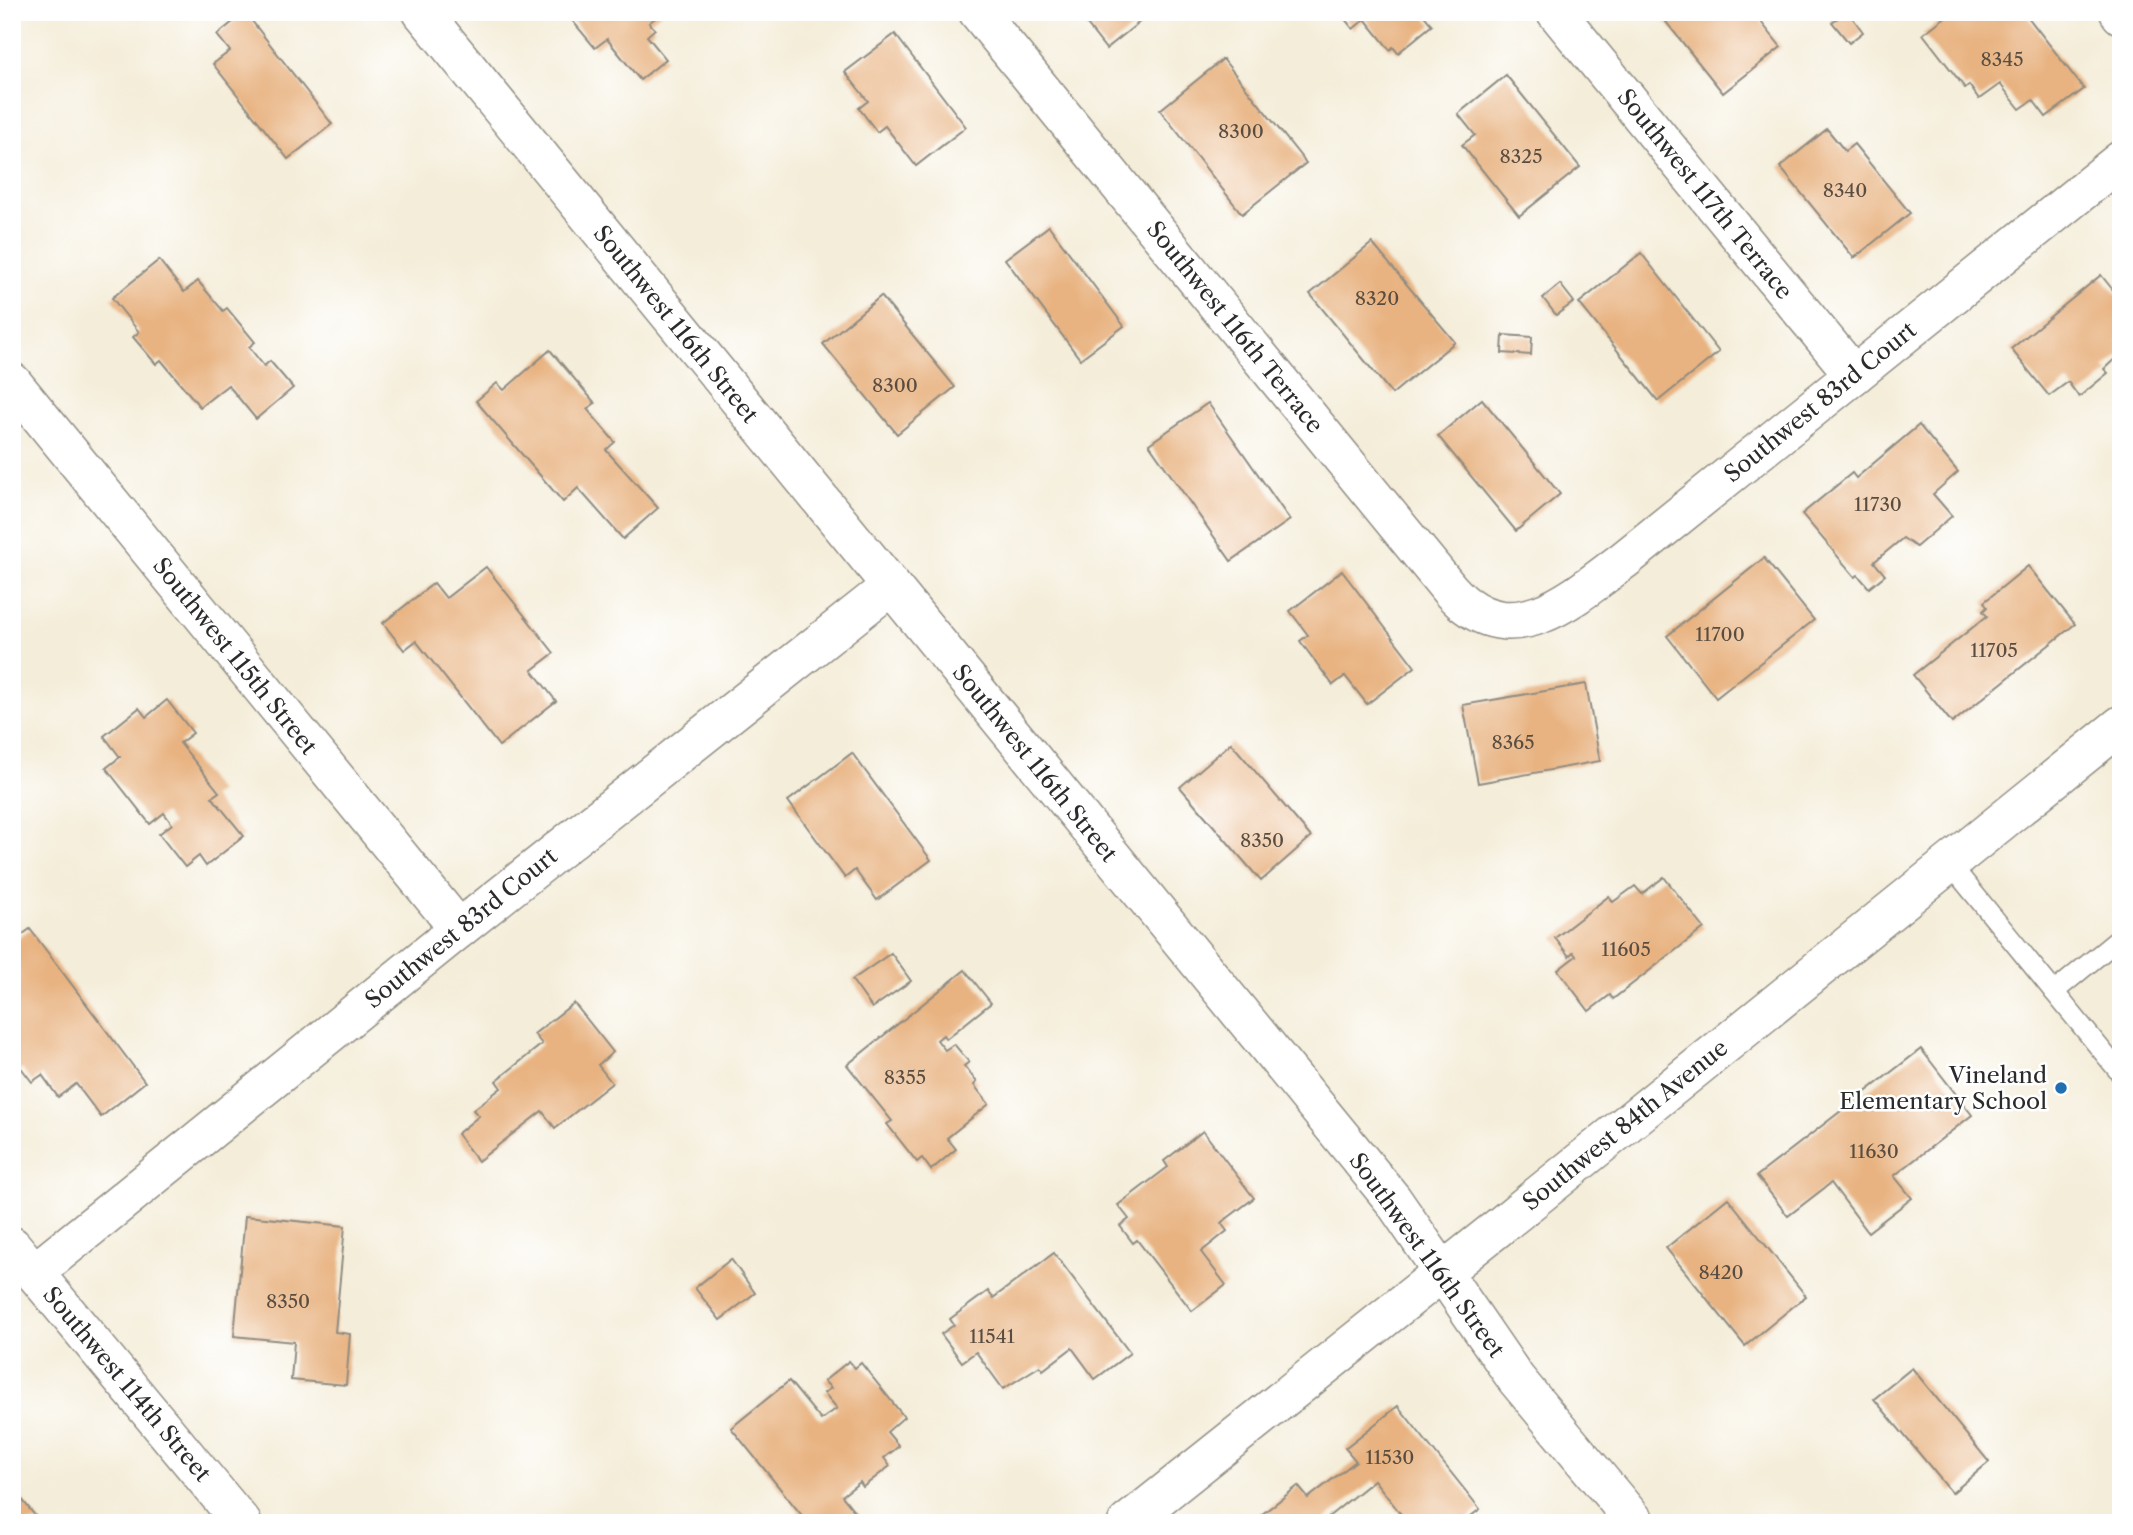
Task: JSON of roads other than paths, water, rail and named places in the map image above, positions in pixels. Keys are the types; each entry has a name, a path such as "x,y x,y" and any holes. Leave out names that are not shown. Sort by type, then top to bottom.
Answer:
{"street":[{"name":"Southwest 116th Street","path":"422,12 1393,1200 1516,1379 1636,1523"},
{"name":"Southwest 116th Terrace","path":"978,12 1450,590 1466,606 1481,614 1507,621"},
{"name":"Southwest 117th Terrace","path":"1556,12 1854,375"},
{"name":"Southwest 83rd Court","path":"1507,621 1534,618 1556,608 1624,560 2121,160"},
{"name":"Southwest 115th Street","path":"12,382 458,929"},
{"name":"Southwest 83rd Court","path":"23,1259 458,929 891,586"},
{"name":"Southwest 84th Avenue","path":"1127,1523 2121,725"},
{"name":"Southwest 114th Street","path":"23,1259 242,1523"}],"lane":[{"path":"1950,863 2121,1074"},
{"path":"2054,992 2121,937"}],"place":[{"name":"Vineland Elementary School","path":"2061,1088"}]}
